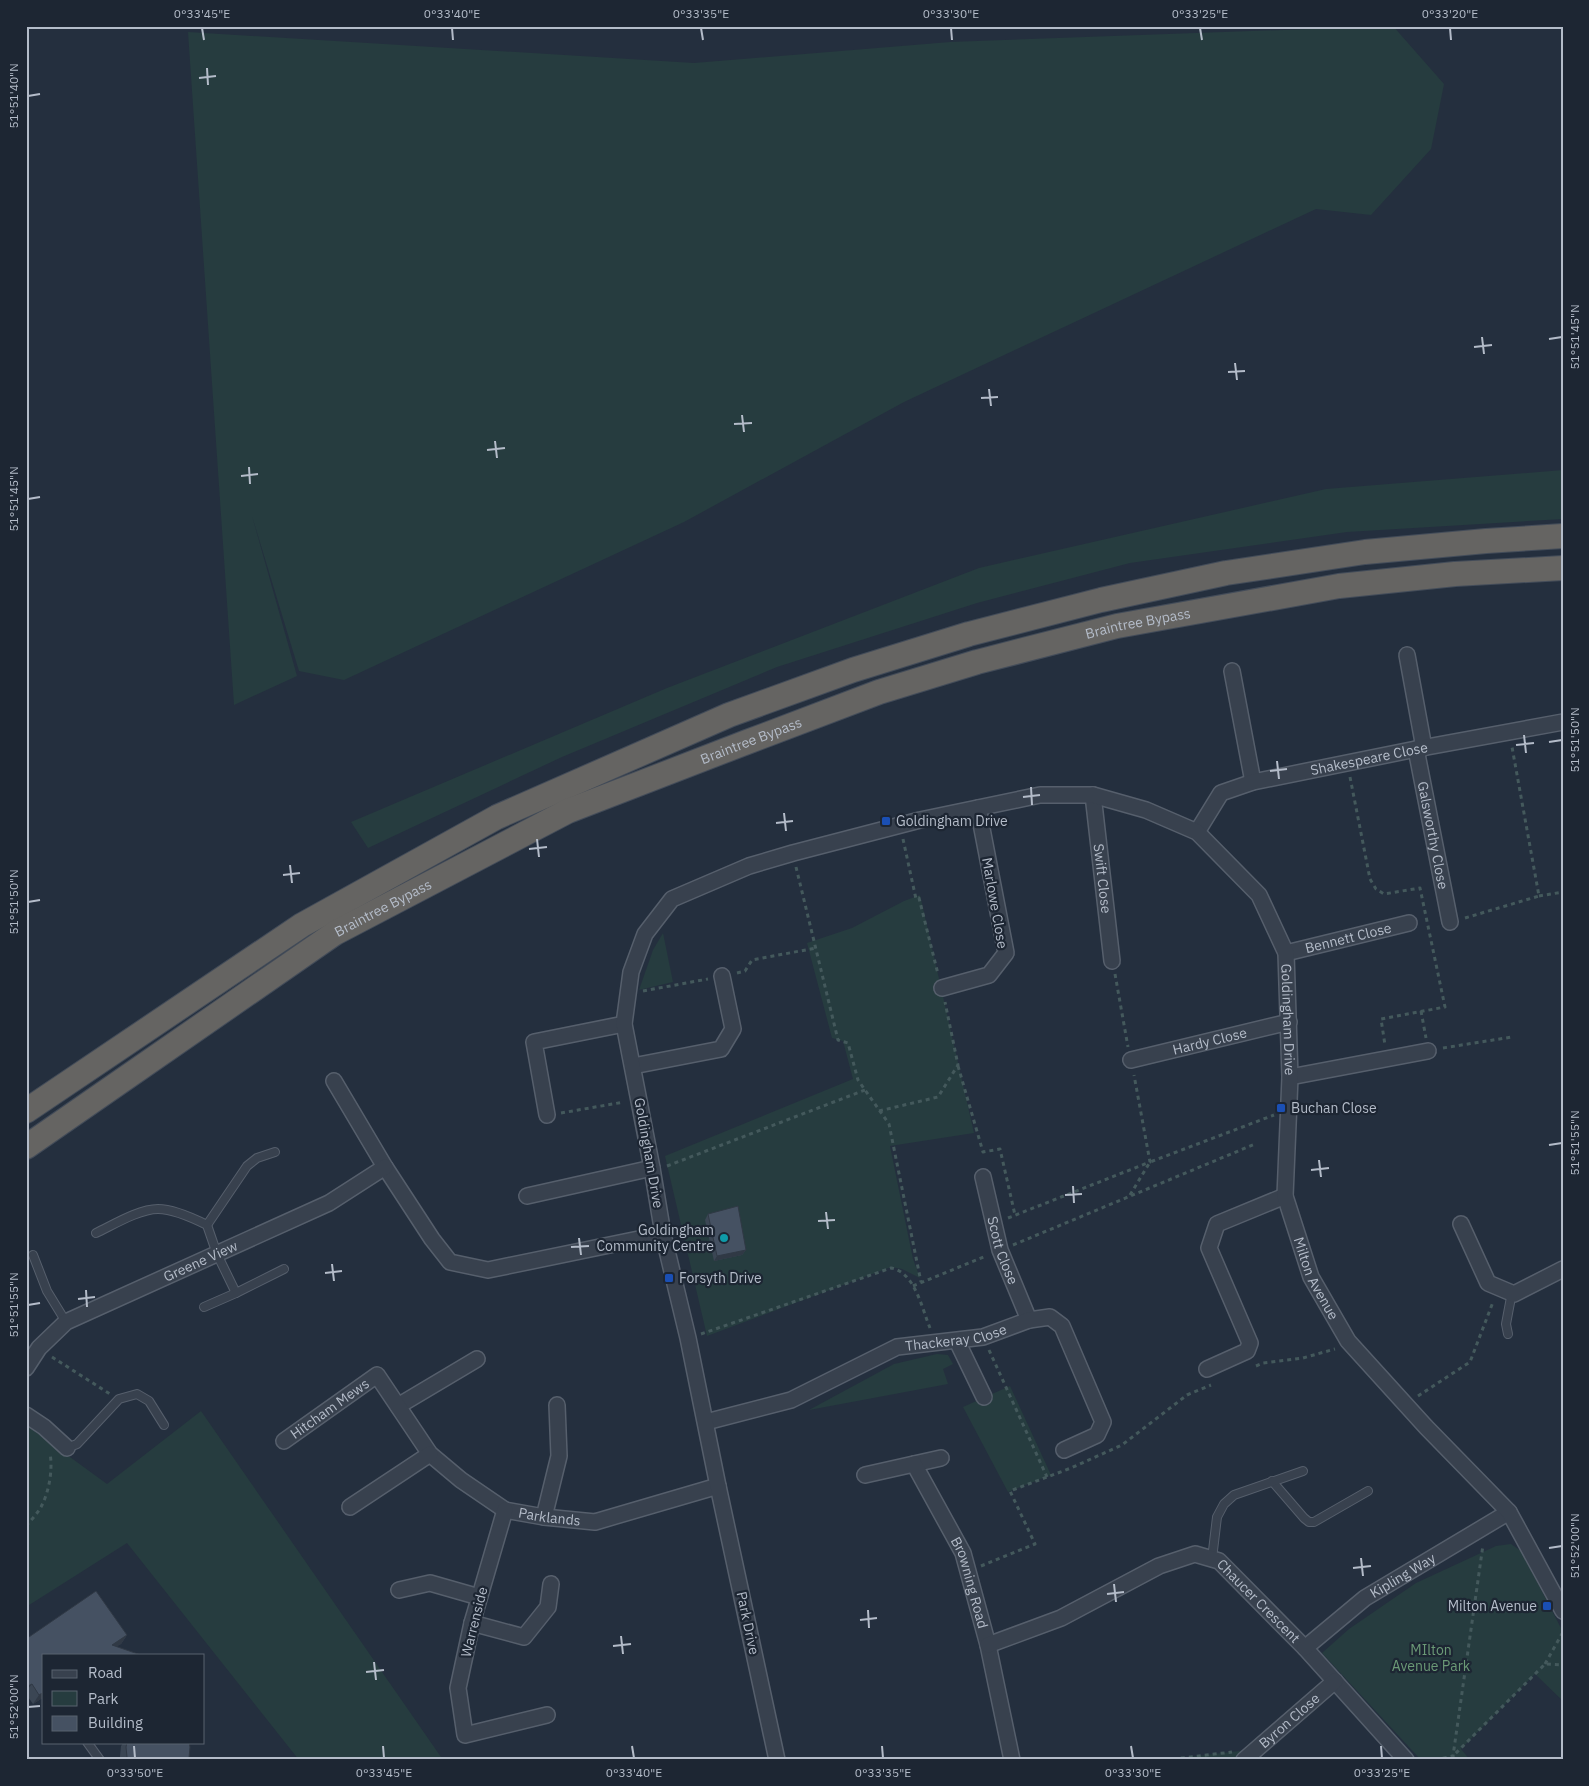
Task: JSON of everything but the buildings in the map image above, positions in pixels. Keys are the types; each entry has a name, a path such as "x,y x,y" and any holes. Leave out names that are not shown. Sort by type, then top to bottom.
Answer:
{"highway":[{"name":"Braintree Bypass","path":"26,1111 302,925 496,817 729,715 853,670 969,634 1101,600 1226,573 1365,552 1563,536"},
{"name":"Braintree Bypass","path":"26,1147 335,933 568,811 755,738 879,692 977,662 1117,626 1339,586 1455,574 1563,568"}],"street":[{"name":"Galsworthy Close","path":"1407,655 1420,748 1450,922"},
{"path":"1232,671 1253,782"},
{"name":"Shakespeare Close","path":"1197,832 1222,793 1253,782 1420,748 1563,722"},
{"name":"Goldingham Drive","path":"718,1486 688,1338 663,1234 653,1170 624,1024 631,972 645,934 672,900 749,866 793,853 920,820 1040,795 1092,795 1146,810 1197,832 1259,895 1286,953 1290,1077 1285,1196"},
{"name":"Swift Close","path":"1092,795 1112,961"},
{"name":"Marlowe Close","path":"942,988 989,975 1006,953 978,808"},
{"name":"Bennett Close","path":"1286,953 1409,923"},
{"path":"633,1066 721,1049 733,1029 722,976"},
{"name":"Hardy Close","path":"1131,1060 1289,1022"},
{"path":"547,1115 534,1042 624,1024"},
{"path":"1290,1077 1428,1051"},
{"path":"334,1081 385,1167 432,1239 450,1262 488,1270 663,1234"},
{"name":"Greene View","path":"26,1368 39,1348 66,1322 329,1203 385,1167"},
{"path":"527,1196 653,1170"},
{"name":"Scott Close","path":"984,1177 1000,1250 1029,1320"},
{"path":"1208,1368 1247,1351 1250,1343 1210,1248 1217,1224 1285,1196"},
{"name":"Milton Avenue","path":"1285,1196 1311,1277 1348,1341 1509,1512 1563,1611"},
{"path":"1461,1224 1478,1246 1488,1283 1514,1294 1563,1269"},
{"name":"Thackeray Close","path":"706,1422 791,1400 898,1347 983,1337 1029,1320 1050,1317 1062,1326 1103,1422 1098,1435 1064,1450"},
{"path":"957,1341 984,1397"},
{"path":"398,1406 477,1359"},
{"name":"Parklands","path":"377,1376 430,1454 461,1480 505,1510 544,1518 595,1522 718,1486"},
{"name":"Hitcham Mews","path":"284,1441 377,1376"},
{"path":"544,1518 559,1456 557,1405"},
{"path":"26,1416 44,1427 67,1448"},
{"path":"350,1507 430,1454"},
{"path":"865,1475 941,1458"},
{"name":"Browning Road","path":"914,1464 963,1554 988,1645 1012,1760"},
{"name":"Park Drive","path":"718,1486 778,1760"},
{"name":"Warrenside","path":"505,1510 472,1623 458,1688 465,1735 548,1715"},
{"name":"Kipling Way","path":"1305,1648 1365,1598 1509,1512"},
{"name":"Chaucer Crescent","path":"988,1645 1061,1618 1159,1566 1195,1554 1218,1561 1305,1648 1406,1760"},
{"path":"400,1590 430,1583 479,1597"},
{"path":"472,1623 524,1637 548,1607 551,1584"},
{"name":"Byron Close","path":"1244,1760 1335,1682"}],"lane":[{"path":"207,1225 247,1166 257,1158 275,1152"},
{"path":"96,1233 144,1211 159,1209 191,1218 207,1225 217,1254 236,1292"},
{"path":"33,1255 47,1291 66,1322"},
{"path":"204,1307 284,1269"},
{"path":"1505,1290 1508,1334"},
{"path":"67,1448 77,1444 119,1399 136,1394 150,1400 164,1425"},
{"path":"1212,1559 1217,1517 1224,1504 1234,1495 1303,1471"},
{"path":"1272,1481 1309,1522 1314,1522 1368,1491"},
{"path":"88,1744 100,1760"}],"path":[{"path":"1509,732 1539,896"},
{"path":"793,853 838,1040 848,1042 858,1080 889,1124 920,1282"},
{"path":"1428,928 1539,896 1563,892"},
{"path":"1112,961 1150,1162 1130,1195"},
{"path":"1421,1011 1428,1051 1512,1037"},
{"path":"958,1065 983,1152 1000,1149 1015,1215 1288,1109"},
{"path":"653,1170 865,1090"},
{"path":"547,1115 639,1099"},
{"path":"913,1286 1255,1144"},
{"path":"688,1338 891,1268 898,1269 913,1286 936,1343"},
{"path":"1406,1404 1470,1362 1505,1290"},
{"path":"983,1337 1047,1477"},
{"path":"1255,1366 1263,1363 1303,1358 1340,1347 1348,1341"},
{"path":"39,1348 119,1399"},
{"path":"968,1571 1035,1544 1010,1491 1122,1446 1187,1395 1214,1384"},
{"path":"26,1526 41,1507 50,1483 51,1460 44,1427"},
{"path":"1453,1758 1485,1526"},
{"path":"1436,1760 1453,1758 1545,1664 1563,1632"},
{"path":"1545,1664 1563,1665"},
{"path":"1165,1760 1256,1749"}],"green space":[{"path":"1393,26 1444,84 1431,149 1371,215 1316,209 904,402 684,522 344,680 299,671 252,516 297,676 234,705 188,32 694,63 950,42"},
{"path":"1563,470 1563,519 1347,532 1130,563 977,603 777,667 562,757 368,848 351,822 667,688 979,568 1326,489"},
{"path":"920,895 974,1133 890,1146 913,1259 920,1278 902,1269 891,1267 707,1336 665,1156 853,1079 843,1041 832,1038 807,943 852,928 904,901"},
{"path":"663,933 673,982 639,990 653,950"},
{"path":"937,1354 948,1355 953,1364 943,1369 948,1384 809,1410 894,1364"},
{"path":"1010,1386 1051,1475 1008,1492 963,1407"},
{"path":"201,1411 441,1757 470,1760 299,1760 127,1543 26,1607 26,1425 107,1484"},
{"name":"MIlton Avenue Park","path":"1511,1544 1521,1551 1563,1632 1563,1701 1535,1674 1461,1749 1470,1760 1421,1760 1322,1653 1349,1629 1416,1583 1496,1546"},
{"path":"1256,1749 1258,1760 1163,1760"}],"place":[{"name":"Goldingham Drive","path":"886,821"},
{"name":"Buchan Close","path":"1281,1108"},
{"name":"Goldingham Community Centre","path":"724,1238"},
{"name":"Forsyth Drive","path":"669,1278"},
{"name":"Milton Avenue","path":"1547,1606"}]}
